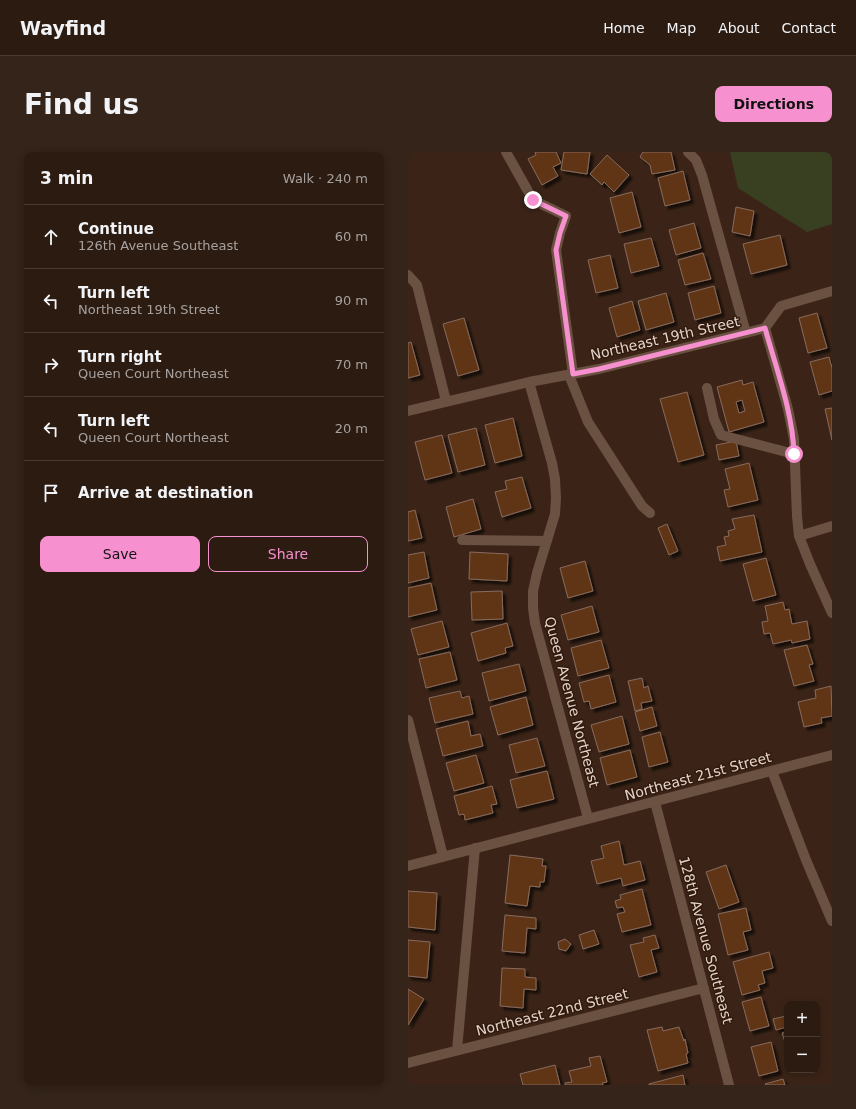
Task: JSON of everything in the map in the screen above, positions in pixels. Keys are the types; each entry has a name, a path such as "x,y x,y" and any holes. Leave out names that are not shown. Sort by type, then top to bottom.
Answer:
{"street":[{"path":"507,152 533,200 566,216 556,250 571,374 588,422 642,506 650,513"},
{"path":"688,152 696,160 702,175 746,333"},
{"path":"408,275 417,285 446,401"},
{"path":"832,291 781,306 765,328 788,409 794,439 799,536 832,613"},
{"name":"Northeast 19th Street","path":"408,411 529,382 599,369 765,328"},
{"name":"Queen Avenue Northeast","path":"529,382 552,463 556,498 555,514 546,541 533,591 535,623 588,818"},
{"path":"707,388 714,419 721,435 794,454"},
{"path":"799,536 832,526"},
{"path":"462,540 546,541"},
{"path":"408,720 444,856"},
{"name":"Northeast 21st Street","path":"408,866 832,755"},
{"path":"772,771 806,860 832,921"},
{"name":"128th Avenue Southeast","path":"655,802 729,1085"},
{"path":"457,1050 475,848"},
{"name":"Northeast 22nd Street","path":"408,1063 704,988"}],"green space":[{"path":"730,152 832,152 832,224 807,232 738,188"}],"building":[{"path":"535,152 556,152 561,163 553,167 558,176 542,185 528,159 536,155"},
{"path":"564,152 590,152 587,174 561,170"},
{"path":"643,152 671,152 675,170 652,174 650,165 640,157"},
{"path":"607,155 629,175 614,192 604,182 602,185 590,174"},
{"path":"683,171 690,200 665,206 658,178"},
{"path":"632,192 641,227 619,233 610,198"},
{"path":"736,207 754,211 750,236 732,232"},
{"path":"694,223 701,248 676,255 669,230"},
{"path":"780,235 787,265 751,274 743,244"},
{"path":"651,238 659,266 631,273 624,244"},
{"path":"703,253 711,279 685,285 678,260"},
{"path":"610,255 618,288 596,293 588,260"},
{"path":"714,286 721,313 695,320 688,293"},
{"path":"666,293 674,322 646,330 638,301"},
{"path":"632,301 640,330 617,337 609,308"},
{"path":"817,313 827,348 808,353 799,318"},
{"path":"464,318 479,370 458,376 443,324"},
{"path":"411,342 420,375 408,378 408,343"},
{"path":"829,357 832,368 832,391 819,395 810,362"},
{"path":"742,380 743,385 753,382 764,422 729,432 717,387","holes":["742,400 745,411 739,413 736,402"]},
{"path":"687,392 704,455 678,462 660,399"},
{"path":"832,408 832,440 825,409"},
{"path":"513,418 522,456 495,463 485,425"},
{"path":"476,428 485,465 458,472 448,435"},
{"path":"442,435 452,473 425,480 415,442"},
{"path":"736,441 739,456 719,460 716,445"},
{"path":"749,463 758,500 728,507 724,490 730,489 725,469"},
{"path":"522,477 531,508 502,517 495,492 507,489 505,481"},
{"path":"473,499 481,529 454,537 446,507"},
{"path":"415,510 422,538 408,541 408,512"},
{"path":"754,515 762,552 720,561 717,547 726,545 724,537 729,536 728,531 735,529 732,519"},
{"path":"667,524 678,551 669,555 658,528"},
{"path":"424,552 429,578 408,583 408,555"},
{"path":"470,552 508,554 507,581 469,579"},
{"path":"766,558 776,595 753,601 743,564"},
{"path":"585,561 593,591 568,598 560,568"},
{"path":"431,583 437,610 408,617 408,588"},
{"path":"502,591 503,619 472,620 471,592"},
{"path":"783,602 785,610 789,609 792,624 807,621 810,639 792,643 791,640 773,644 770,633 764,634 762,622 768,621 765,606"},
{"path":"592,606 599,632 568,640 561,615"},
{"path":"442,621 449,647 418,655 411,629"},
{"path":"507,623 513,646 505,648 506,653 478,661 471,633"},
{"path":"601,640 609,668 578,676 571,648"},
{"path":"807,645 813,664 809,665 814,681 794,686 784,650"},
{"path":"450,652 457,680 426,688 419,659"},
{"path":"519,664 526,691 489,701 482,673"},
{"path":"609,675 616,702 591,709 589,701 584,702 579,683"},
{"path":"642,678 644,688 648,686 652,701 641,703 642,709 635,711 628,681"},
{"path":"831,686 832,716 821,718 822,723 804,727 798,702 816,698 815,690"},
{"path":"460,691 462,698 469,696 473,714 435,723 429,698"},
{"path":"526,697 533,725 498,735 490,707"},
{"path":"652,707 657,726 640,731 635,712"},
{"path":"622,716 629,744 599,752 591,725"},
{"path":"468,721 471,736 480,734 483,746 443,756 436,729"},
{"path":"660,732 668,762 649,767 642,737"},
{"path":"537,738 545,766 516,773 509,745"},
{"path":"630,750 637,777 607,785 600,758"},
{"path":"476,755 484,783 454,791 446,763"},
{"path":"547,771 554,799 517,808 510,780"},
{"path":"492,786 497,804 491,805 493,813 465,820 464,814 459,815 454,796"},
{"path":"619,841 624,865 640,861 645,880 623,886 621,878 597,884 591,861 604,858 601,846"},
{"path":"510,855 543,859 542,866 546,866 544,882 540,882 540,887 530,886 527,906 505,903"},
{"path":"726,865 739,902 719,909 706,872"},
{"path":"642,889 651,925 622,932 617,914 625,912 623,907 617,908 615,901 621,899 620,895"},
{"path":"408,891 437,893 435,930 408,927"},
{"path":"746,908 751,930 743,932 748,950 728,955 718,914"},
{"path":"505,915 536,918 536,929 527,928 525,953 502,951"},
{"path":"594,930 599,944 583,949 579,935"},
{"path":"655,935 659,948 651,950 657,972 639,977 630,945 644,942 643,938"},
{"path":"565,939 571,944 566,951 559,949 558,942"},
{"path":"408,940 430,942 427,978 408,976"},
{"path":"769,952 773,968 762,971 765,983 758,985 760,990 742,995 733,962"},
{"path":"502,968 525,969 525,977 536,978 536,990 524,989 523,1008 500,1006"},
{"path":"408,989 424,999 408,1025"},
{"path":"761,997 769,1026 750,1031 742,1002"},
{"path":"784,1016 784,1028 776,1030 773,1019"},
{"path":"662,1027 663,1031 679,1027 684,1041 685,1039 688,1053 686,1054 688,1063 658,1071 647,1030"},
{"path":"771,1042 778,1071 759,1076 751,1047"},
{"path":"600,1056 607,1082 602,1083 603,1085 565,1085 565,1083 572,1082 569,1071 591,1066 589,1058"},
{"path":"555,1065 560,1085 523,1085 520,1074"},
{"path":"683,1075 685,1085 649,1085 649,1084"},
{"path":"783,1079 785,1085 765,1084"}],"route":[{"path":"533,200 566,216 556,250 573,374 765,328 788,409 794,439 794,454"}]}
